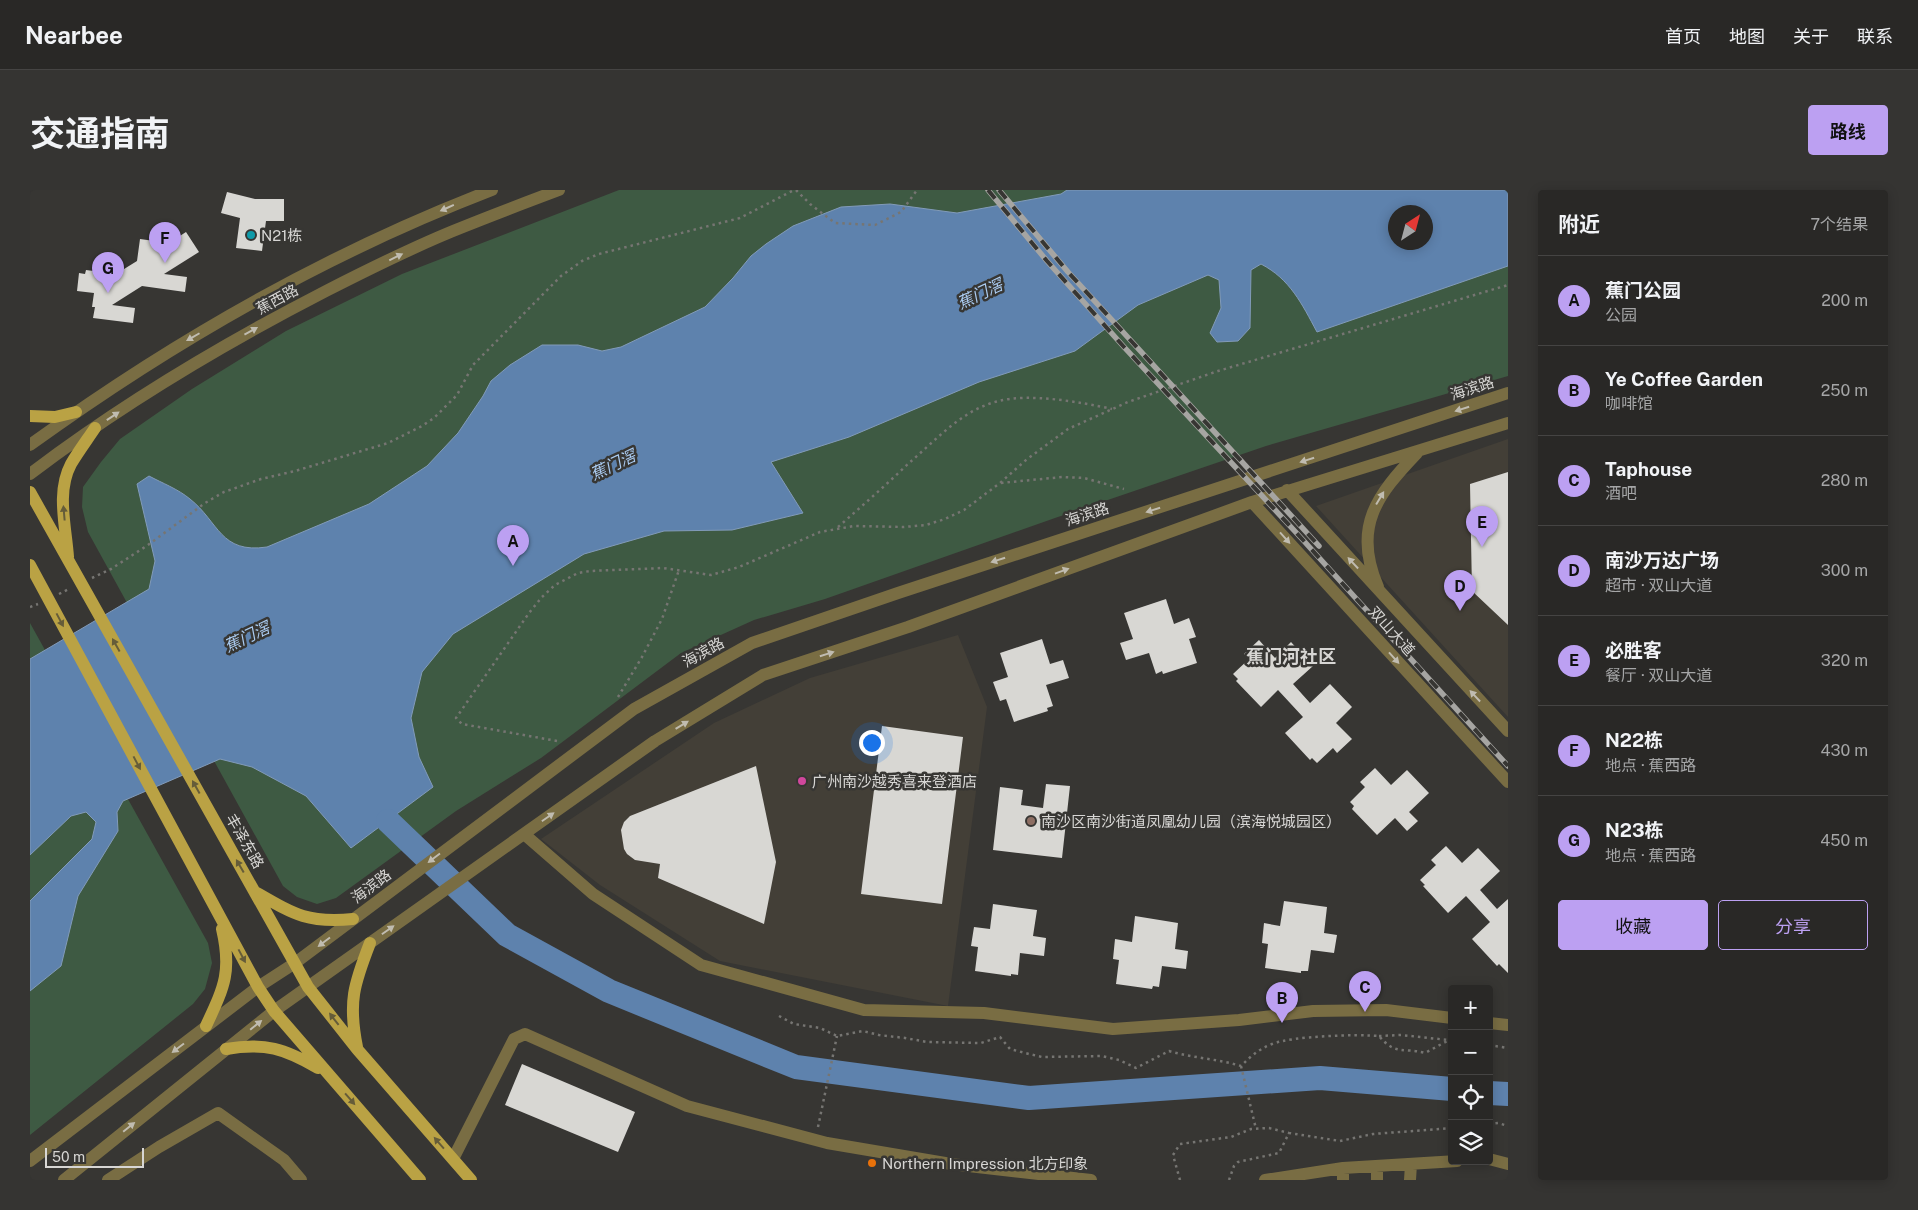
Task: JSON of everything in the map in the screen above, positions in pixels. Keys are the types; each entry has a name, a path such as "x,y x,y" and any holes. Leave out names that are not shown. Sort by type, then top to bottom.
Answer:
{"main road":[{"path":"30,416 55,417 76,412"},
{"path":"69,562 63,495 65,479 71,465 95,428"},
{"name":"丰泽东路","path":"30,492 308,987 357,1049 471,1180"},
{"path":"30,565 258,987 274,1011 420,1180"},
{"path":"256,893 287,911 310,919 331,921 353,920"},
{"path":"206,1026 226,979 227,948 218,912"},
{"path":"357,1049 352,1024 352,998 359,971 370,943"},
{"path":"226,1050 248,1045 272,1048 295,1054 327,1073"}],"street":[{"name":"蕉西路","path":"30,445 76,412 184,343 289,283 398,229 492,190"},
{"name":"蕉西路","path":"30,474 95,428 196,363 309,300 400,255 463,227 559,190"},
{"name":"海滨路","path":"30,1161 258,987 295,963 634,709 752,643 907,590 1508,394"},
{"path":"64,1180 274,1011 654,742 763,675 908,627 1287,490 1418,452 1508,423"},
{"path":"1381,594 1368,556 1366,534 1371,515 1386,489 1418,452"},
{"name":"双山大道","path":"1287,490 1508,731"},
{"name":"双山大道","path":"1252,502 1508,782"},
{"path":"524,834 593,894 701,965 864,1010 984,1012 1113,1029 1239,1020 1313,1010 1386,1010 1448,1018"},
{"path":"1493,1023 1508,1025"},
{"path":"453,1160 514,1039 525,1034 687,1106 815,1140 951,1164 1091,1180"},
{"path":"108,1180 159,1147 218,1113 284,1160 301,1180"},
{"path":"1493,1160 1508,1164"},
{"path":"1265,1180 1343,1174 1377,1166 1448,1162"},
{"path":"1410,1180 1411,1164"},
{"path":"1377,1166 1377,1180"}],"path":[{"path":"148,544 205,503 224,492 261,479 295,471 388,443 422,426 434,418 457,395 473,365 487,350 561,276 582,261 598,254 740,218 795,190 835,223 875,225 901,212 917,190"},
{"path":"557,741 462,724 456,718 529,613 555,585 578,573 663,568 711,575 738,568 820,532 837,528 926,525 964,510 1068,429 1128,402 1218,371 1508,285"},
{"path":"837,528 948,429 970,413 983,407 997,401 1013,398 1074,402 1112,409"},
{"path":"1000,483 1084,478 1124,490"},
{"path":"618,697 662,619 679,570"},
{"path":"778,1016 794,1024 820,1028 837,1036 863,1031 927,1042 981,1043 1000,1037 1010,1049 1029,1054 1042,1056 1102,1056 1118,1060 1136,1068 1169,1051 1241,1066"},
{"path":"1241,1066 1254,1053 1274,1043 1303,1038 1401,1035 1448,1040"},
{"path":"815,1140 824,1106 837,1036"},
{"path":"1380,1036 1387,1045 1397,1051 1412,1049 1425,1052 1448,1041"},
{"path":"1493,1046 1508,1048"},
{"path":"1241,1066 1256,1129"},
{"path":"1493,1124 1508,1126"},
{"path":"1180,1180 1173,1155 1180,1144 1230,1137 1256,1129 1269,1128 1289,1133 1340,1140 1373,1134 1448,1128"},
{"path":"1229,1180 1238,1162 1279,1153 1289,1133"}],"shaded area":[{"path":"1508,439 1508,717 1316,506"},
{"name":"广州南沙越秀喜来登酒店","path":"958,635 987,707 948,1006 720,961 600,885 541,839 714,723 810,678"}],"green space":[{"path":"619,190 1508,190 1508,376 1266,446 825,599 754,620 681,653 541,758 456,811 336,898 317,904 297,897 283,886 88,532 82,507 83,487 120,439 192,389 286,331 402,274"},
{"path":"30,623 208,943 212,963 205,989 193,1004 30,1135"}],"water":[{"name":"蕉门滘","path":"1067,190 1508,190 1508,266 1317,332 1288,285 1261,264 1251,270 1250,328 1238,341 1217,342 1210,333 1221,308 1219,280 1208,275 1138,305 1075,351 979,382 849,437 771,462 803,513 732,530 664,531 584,554 453,634 422,672 411,718 419,757 433,787 351,848 306,796 252,767 220,759 123,801 117,812 118,831 78,896 61,966 30,991 30,901 92,839 96,822 86,812 71,816 30,855 30,659 149,589 155,561 137,484 149,476 190,499 230,541 239,546 251,548 267,547 369,504 427,466 458,433 491,381 510,365 542,345 578,345 602,351 621,347 705,307 751,256 766,244 793,226 841,207 890,204 957,213 1061,194"}],"building":[{"name":"N21栋","path":"227,192 255,199 284,199 284,221 266,221 262,251 236,248 240,218 221,213"},
{"path":"186,232 199,252 164,274 187,277 185,292 142,286 112,305 135,308 133,323 93,318 95,307 92,307 94,293 77,291 79,273 85,274 86,270 116,274 137,261 140,239 169,243"},
{"path":"1508,472 1508,625 1472,591 1470,484"},
{"path":"1166,599 1174,624 1189,618 1196,637 1189,639 1197,663 1163,674 1162,671 1156,674 1149,653 1126,660 1120,643 1133,639 1124,613"},
{"path":"1042,639 1050,664 1063,660 1069,678 1046,685 1053,706 1047,708 1048,711 1014,722 1006,699 1000,701 993,682 1008,677 1000,653"},
{"path":"1259,640 1275,658 1291,642 1313,666 1293,684 1310,703 1330,684 1352,707 1336,723 1352,739 1337,753 1333,748 1317,763 1312,758 1310,760 1285,733 1303,717 1278,690 1261,707 1236,681 1238,679 1233,674 1249,659 1244,654"},
{"path":"882,726 963,737 942,904 861,894"},
{"path":"756,766 776,862 764,924 658,878 660,864 635,860 627,854 624,849 621,830 624,822 630,816"},
{"path":"1375,768 1391,785 1407,770 1429,793 1409,812 1418,821 1407,831 1395,818 1377,835 1352,809 1354,806 1350,802 1365,787 1360,782"},
{"name":"南沙区南沙街道凤凰幼儿园（滨海悦城园区）","path":"1046,784 1070,786 1062,858 993,850 1000,787 1023,790 1021,805 1043,808"},
{"path":"1446,846 1462,863 1478,848 1500,871 1480,890 1497,909 1508,899 1508,973 1499,964 1497,966 1472,939 1490,922 1466,896 1448,913 1423,886 1425,885 1420,880 1436,865 1431,860"},
{"path":"1284,901 1327,907 1324,933 1337,935 1334,953 1311,950 1308,971 1301,971 1301,973 1265,968 1268,944 1262,943 1264,923 1280,926"},
{"path":"993,904 1037,910 1033,936 1046,938 1044,956 1020,953 1018,975 1011,974 1011,976 975,971 978,947 971,946 974,927 990,929"},
{"path":"1135,916 1178,923 1175,949 1188,951 1186,969 1162,966 1159,987 1153,986 1152,989 1116,984 1119,960 1113,959 1115,939 1132,942"},
{"path":"522,1064 635,1112 618,1152 505,1105"}],"waterway":[{"path":"388,821 507,935 609,991 796,1067 1029,1098 1320,1078 1448,1089"},
{"path":"1493,1093 1508,1094"}],"railway":[{"path":"988,190 1047,261 1124,347 1303,540 1508,766"},
{"path":"999,190 1068,272 1319,546"}],"place":[{"name":"N21栋","path":"251,235"},
{"name":"N22栋","path":"165,263"},
{"name":"N23栋","path":"108,293"},
{"name":"必胜客","path":"1482,547"},
{"name":"蕉门公园","path":"513,566"},
{"name":"南沙万达广场","path":"1460,611"},
{"name":"广州南沙越秀喜来登酒店","path":"802,781"},
{"name":"南沙区南沙街道凤凰幼儿园（滨海悦城园区）","path":"1031,821"},
{"name":"Taphouse","path":"1365,1012"},
{"name":"Ye Coffee Garden","path":"1282,1023"},
{"name":"Northern Impression 北方印象","path":"872,1163"}],"district":[{"name":"蕉门河社区","path":"1291,656"}]}
